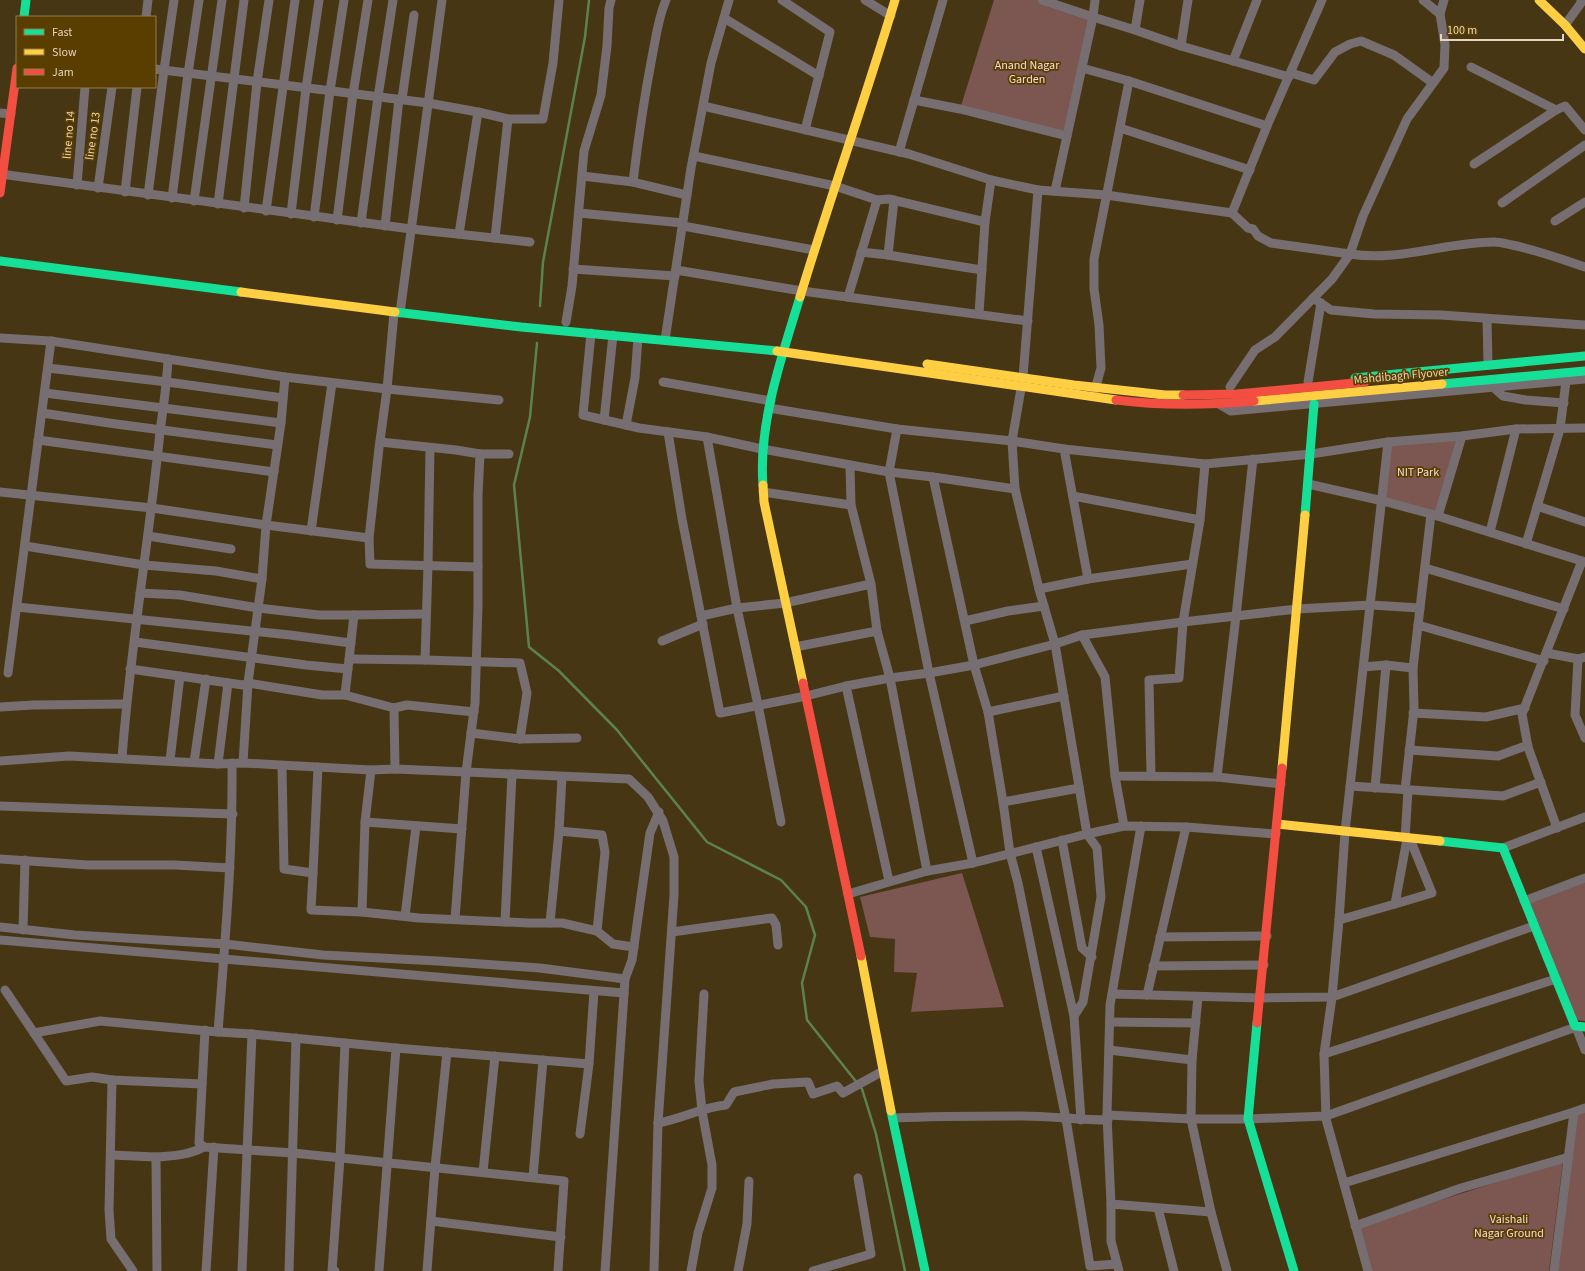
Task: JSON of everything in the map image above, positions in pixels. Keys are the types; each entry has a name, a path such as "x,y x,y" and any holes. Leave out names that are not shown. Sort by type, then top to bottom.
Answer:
{"street":[{"path":"24,16 26,0"},
{"path":"146,16 148,0"},
{"path":"148,195 159,70 174,0"},
{"path":"172,198 199,0"},
{"path":"194,201 210,77 222,0"},
{"path":"218,204 244,0"},
{"path":"244,208 257,82 268,0"},
{"path":"266,210 282,85 295,0"},
{"path":"291,214 306,88 319,0"},
{"path":"314,217 330,91 344,0"},
{"path":"337,220 353,94 368,0"},
{"path":"361,223 393,0"},
{"path":"442,0 380,442 369,538 370,564 478,567"},
{"path":"159,70 428,102 508,119 543,119 553,63 559,0"},
{"path":"566,322 579,212 584,150 601,95 611,0"},
{"path":"633,182 648,79 661,11 666,0"},
{"path":"666,337 687,195 711,63 729,0"},
{"path":"782,0 830,32 805,130"},
{"path":"866,0 890,16"},
{"path":"896,0 872,80 814,250 784,349 764,431 761,463 764,502 848,894 925,1271"},
{"path":"899,152 943,0"},
{"path":"1042,0 1182,46 1233,61 1314,80 1335,52 1350,44 1361,41 1394,55 1433,83"},
{"path":"1055,191 1096,0"},
{"path":"1135,30 1140,0"},
{"path":"1182,46 1188,0"},
{"path":"1233,61 1256,0"},
{"path":"1232,213 1267,126 1322,0"},
{"path":"1423,0 1440,14"},
{"path":"1228,391 1255,350 1275,337 1317,300 1350,254 1363,216 1407,119 1444,68 1445,45 1440,14 1444,0"},
{"path":"1539,0 1566,25 1585,49"},
{"path":"1566,25 1581,3 1581,0"},
{"path":"385,226 400,99 414,15"},
{"path":"724,18 819,76"},
{"path":"1082,68 1129,81 1267,126"},
{"path":"1471,68 1556,110"},
{"path":"0,193 1,175 16,76"},
{"path":"1095,391 1100,368 1099,325 1094,289 1094,259 1100,238 1106,195 1129,81"},
{"name":"line no 14","path":"77,185 85,88"},
{"name":"line no 13","path":"98,188 112,88"},
{"path":"125,192 137,88"},
{"path":"914,100 960,109 1067,136"},
{"path":"703,106 899,152 991,180 1038,190 1106,195 1232,213 1248,228 1253,229 1258,236 1271,243 1367,257 1409,254 1450,246 1496,242 1526,248 1585,267"},
{"path":"1474,164 1556,110 1565,106 1585,130"},
{"path":"459,234 478,112"},
{"path":"0,113 11,114"},
{"path":"494,238 508,119"},
{"path":"1120,128 1250,170"},
{"path":"1502,203 1585,145"},
{"path":"694,156 835,186 877,200 894,200 985,222"},
{"path":"1,175 337,220 530,242"},
{"path":"582,176 633,182 687,195"},
{"path":"978,314 985,222 991,180"},
{"path":"1038,190 1028,321 1022,377 1012,441 1016,489 1039,589 1055,644 1087,834 1097,848 1101,896 1092,957 1083,1002 1074,1016"},
{"path":"848,297 877,200"},
{"path":"888,255 894,200"},
{"path":"1555,221 1585,202"},
{"path":"579,212 683,225 814,250"},
{"path":"861,252 982,270"},
{"path":"0,254 399,310"},
{"path":"0,261 399,310 535,324 591,333 638,338 666,337"},
{"path":"573,269 675,273 1028,321"},
{"path":"1317,300 1331,310 1367,314 1440,316 1585,325"},
{"path":"1308,382 1317,300"},
{"path":"1486,319 1488,365"},
{"path":"535,324 566,322 616,327 666,337 784,349 1022,377 1095,391"},
{"path":"591,333 583,415 626,425 707,437 762,449 889,472 1016,489"},
{"path":"604,420 613,335"},
{"path":"0,338 51,341 332,383 499,400"},
{"path":"626,425 635,378 638,338"},
{"path":"8,673 51,341"},
{"path":"784,349 1020,386 1165,395 1228,391 1585,356"},
{"path":"122,758 130,668 135,642 136,620 152,508 160,429 167,382 168,359"},
{"name":"Mahdibagh Flyover","path":"1095,391 1138,403 1219,404 1237,398 1585,362"},
{"path":"48,368 283,398"},
{"name":"Mahdibagh Flyover","path":"1228,391 1237,398 1585,371"},
{"path":"244,763 248,683 262,579 266,525 281,423 285,377"},
{"path":"1219,404 1231,411 1585,379"},
{"path":"1526,544 1560,428 1566,381"},
{"path":"663,382 770,405 897,429 1205,464 1311,454 1388,442 1462,436 1516,429 1585,428"},
{"path":"311,531 332,383"},
{"path":"1494,388 1503,396 1526,400 1564,403"},
{"path":"44,393 281,423"},
{"path":"1294,1271 1248,1119 1281,784 1311,454 1314,404"},
{"path":"42,413 277,445"},
{"path":"897,429 889,472 929,674 973,863"},
{"path":"1490,532 1516,429"},
{"path":"668,432 682,519 720,713 806,696 846,686 890,678 929,674 974,665 1055,644 1082,635 1297,609 1371,605 1420,608"},
{"path":"1395,904 1407,839 1407,790 1413,713 1413,668 1425,568 1434,515 1462,436"},
{"path":"707,437 737,608 758,705 780,822"},
{"path":"38,440 274,472"},
{"path":"380,442 480,454 509,454"},
{"path":"1368,1271 1326,1119 1324,1054 1332,997 1339,920 1344,832 1383,500 1388,442"},
{"path":"425,660 430,448"},
{"path":"1064,449 1088,579"},
{"path":"455,919 466,772 474,712 480,454"},
{"path":"1217,777 1253,459"},
{"path":"1151,776 1149,680 1179,678 1183,622 1200,520 1205,464"},
{"path":"850,465 851,505 871,584 877,631 890,678 927,871"},
{"path":"933,477 974,665 988,712 1010,853 1066,1119 1090,1266 1118,1268 1111,1241 1107,1117 1110,1022 1112,994 1141,826"},
{"path":"1308,484 1383,500 1584,562 1522,714 1528,745 1557,828"},
{"path":"0,492 152,508 266,525 369,538"},
{"path":"763,492 851,505"},
{"path":"1073,496 1200,520"},
{"path":"1537,506 1585,522"},
{"path":"148,536 230,549"},
{"path":"25,546 144,565 216,571 262,579"},
{"path":"1039,589 1088,579 1192,564"},
{"path":"1425,568 1564,609"},
{"path":"662,641 702,620 737,608 785,603 871,584"},
{"path":"140,593 180,595 258,608 319,615 426,614"},
{"path":"965,621 1008,611 1044,606"},
{"path":"17,607 351,643"},
{"path":"345,695 354,615"},
{"path":"1418,625 1545,657 1582,658 1575,715 1582,726 1585,738"},
{"path":"795,647 877,631"},
{"path":"1082,635 1105,677 1115,776 1124,826"},
{"path":"135,642 306,665 425,660 520,663 527,693 520,739"},
{"path":"1364,667 1386,665 1413,668"},
{"path":"1375,788 1386,665"},
{"path":"130,668 243,685 248,683 322,695 345,695 394,708 407,705 474,712"},
{"path":"170,760 180,676"},
{"path":"194,762 206,679"},
{"path":"218,764 228,683"},
{"path":"846,686 889,882"},
{"path":"988,712 1064,696"},
{"path":"0,706 126,704"},
{"path":"394,708 395,769"},
{"path":"1413,713 1486,717 1525,708"},
{"path":"471,733 520,739 577,738"},
{"path":"1410,750 1498,756 1528,745"},
{"path":"0,761 69,756 170,760 218,764 244,763 371,770 395,769 628,779 648,797 659,812 674,857 672,932 658,1123 654,1271"},
{"path":"218,1032 233,814 232,763"},
{"path":"282,766 284,869 313,873"},
{"path":"318,767 311,910 505,922 562,923 597,931 613,944 634,947"},
{"path":"362,912 365,822 371,770"},
{"path":"505,922 512,774"},
{"path":"1115,776 1217,777 1281,784"},
{"path":"550,923 559,831 562,777"},
{"path":"1350,786 1503,796 1541,782"},
{"path":"1003,802 1079,788"},
{"path":"0,806 233,814"},
{"path":"605,1271 625,979 634,947 650,833 659,812"},
{"path":"1277,824 1503,848 1585,817"},
{"path":"365,822 462,829"},
{"path":"405,916 416,826"},
{"path":"848,894 927,871 973,863 1124,826 1186,827 1276,834"},
{"path":"1147,995 1186,827"},
{"path":"559,831 602,835 605,852 597,931"},
{"path":"1339,920 1432,893 1407,839"},
{"path":"1062,840 1082,948 1092,957"},
{"path":"1036,847 1074,1016 1081,1120"},
{"path":"1503,848 1556,979 1579,1026 1585,1050"},
{"path":"0,859 88,865 175,865 230,868"},
{"path":"24,930 25,860"},
{"path":"1524,901 1585,878"},
{"path":"672,932 772,918 776,925 778,945"},
{"path":"1112,994 1261,998 1332,997 1534,926"},
{"path":"0,927 75,935 225,944 323,955 540,968 625,979"},
{"path":"1160,937 1266,936"},
{"path":"0,940 624,993"},
{"path":"299,952 299,966"},
{"path":"1153,966 1264,964"},
{"path":"1324,1054 1556,979"},
{"path":"5,990 66,1081 92,1077 112,1080 202,1084"},
{"path":"580,1134 589,1064 594,991"},
{"path":"691,1271 698,1233 712,1188 712,1165 702,1111 699,1081 704,994"},
{"path":"1198,997 1192,1060 1191,1120 1211,1212 1227,1271"},
{"path":"34,1033 100,1022 589,1064"},
{"path":"1110,1022 1196,1023"},
{"path":"894,1118 941,1115 1000,1117 1022,1116 1081,1120 1107,1117 1191,1120 1326,1116 1579,1026"},
{"path":"204,1147 199,1143 205,1030"},
{"path":"242,1271 252,1034"},
{"path":"289,1271 296,1038"},
{"path":"335,1271 332,1271 340,1158 345,1043"},
{"path":"379,1271 386,1163 396,1048"},
{"path":"1109,1050 1192,1060"},
{"path":"427,1271 435,1167 447,1052"},
{"path":"483,1172 495,1056"},
{"path":"533,1177 543,1060"},
{"path":"658,1123 675,1120 714,1106 726,1105 734,1092 773,1084 808,1082 813,1094 837,1086 843,1093 883,1071"},
{"path":"112,1080 109,1210 111,1240 133,1271"},
{"path":"1344,1183 1585,1108"},
{"path":"1554,1271 1574,1112"},
{"path":"111,1154 156,1157 184,1154 204,1147 214,1147 293,1153 564,1181 558,1271"},
{"path":"206,1271 214,1147"},
{"path":"156,1157 157,1271"},
{"path":"1355,1226 1461,1188 1569,1157"},
{"path":"813,1271 871,1254 858,1178"},
{"path":"738,1271 747,1224 749,1181"},
{"path":"1111,1204 1211,1212"},
{"path":"1158,1208 1174,1271"},
{"path":"430,1222 561,1237"}],"green space":[{"name":"Anand Nagar Garden","path":"994,0 1042,0 1093,17 1067,136 960,109"},
{"name":"NIT Park","path":"1462,436 1438,516 1383,501 1388,442"},
{"path":"962,873 1004,1007 911,1012 917,973 894,972 895,939 870,937 860,897"},
{"path":"1585,882 1585,1021 1575,1020 1529,902"},
{"path":"1585,1110 1585,1271 1557,1271 1569,1118"},
{"name":"Vaishali Nagar Ground","path":"1563,1161 1549,1271 1369,1271 1357,1227"}],"waterway":[{"path":"540,306 543,262 585,37 589,0"},
{"path":"537,343 530,417 514,485 529,647 559,671 617,730 707,842 781,880 806,907 815,935 802,983 807,1020 862,1089 876,1134 905,1271"}],"traffic: fast":[{"path":"24,16 26,0"},
{"path":"0,261 241,292"},
{"path":"763,485 762,462 768,414 779,366 800,297"},
{"path":"395,312 521,327 777,351"},
{"path":"1355,378 1585,356"},
{"path":"1442,384 1585,371"},
{"path":"1305,515 1314,404"},
{"path":"1440,841 1503,848 1575,1026 1585,1027"},
{"path":"1257,1023 1248,1119 1294,1271"},
{"path":"891,1111 925,1271"}],"traffic: slow":[{"path":"800,297 895,0"},
{"path":"1539,0 1565,25 1585,49"},
{"path":"241,292 395,312"},
{"path":"777,351 1116,400"},
{"path":"927,364 1074,385 1165,395 1183,395"},
{"path":"1254,401 1442,384"},
{"path":"763,485 764,502 803,683"},
{"path":"1282,768 1305,515"},
{"path":"1277,824 1440,841"},
{"path":"861,956 891,1111"}],"traffic: jam":[{"path":"0,193 16,75"},
{"path":"1183,395 1237,394 1365,382"},
{"path":"1116,400 1185,404 1254,401"},
{"path":"803,683 861,956"},
{"path":"1257,1023 1282,768"}]}
